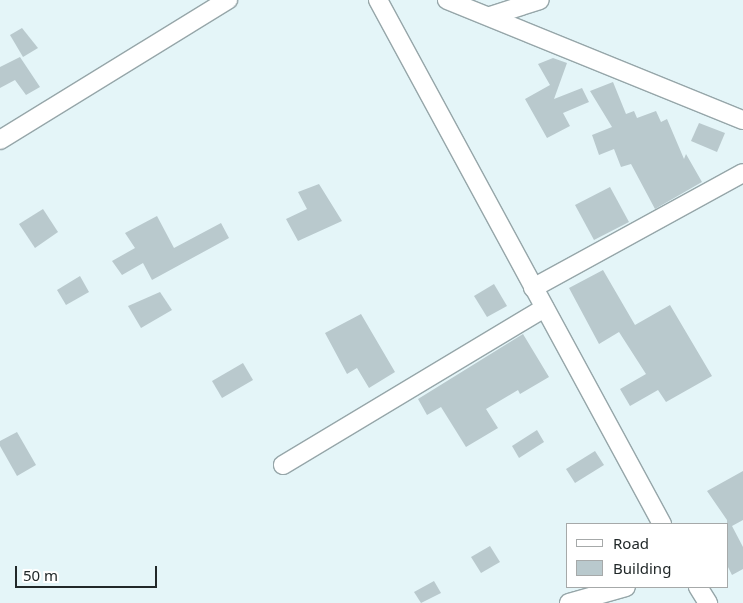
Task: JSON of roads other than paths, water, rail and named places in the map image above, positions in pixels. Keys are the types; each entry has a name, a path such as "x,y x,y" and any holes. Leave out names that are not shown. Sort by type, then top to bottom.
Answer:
{"street":[{"path":"0,140 228,0"},
{"path":"378,0 661,523"},
{"path":"447,0 743,120"},
{"path":"490,16 540,0"},
{"path":"533,288 743,173"},
{"path":"283,465 544,308"},
{"path":"569,603 622,588"},
{"path":"699,588 708,603"}]}
